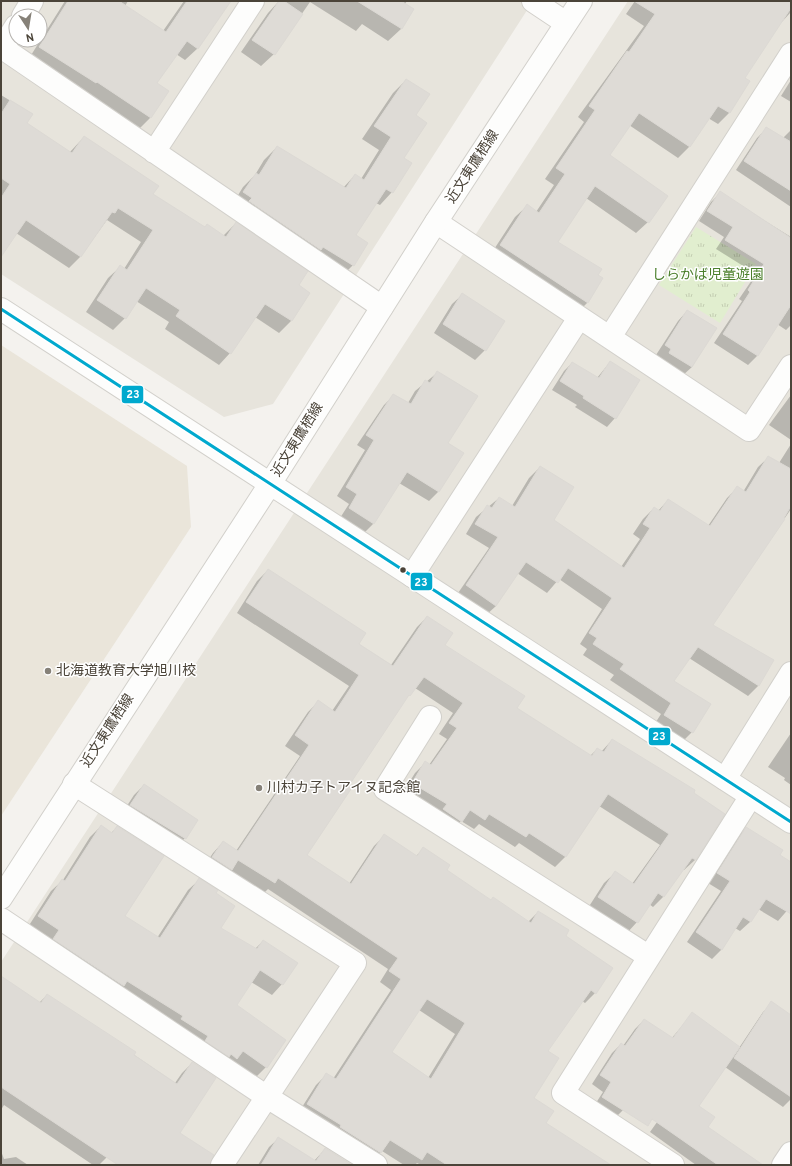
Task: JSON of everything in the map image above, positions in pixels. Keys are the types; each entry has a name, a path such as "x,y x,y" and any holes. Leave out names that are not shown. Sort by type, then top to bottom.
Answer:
{"street":[{"path":"154,152 253,1"},
{"path":"533,1 566,23"},
{"name":"近文東鷹栖線","path":"1,898 270,484 436,222 581,1"},
{"path":"8,38 2,47 382,307"},
{"path":"610,337 791,54"},
{"path":"436,222 749,430 791,366"},
{"path":"1,309 791,822"},
{"path":"412,576 579,318"},
{"path":"724,779 791,673"},
{"path":"430,716 385,789 648,956"},
{"path":"74,784 355,963 222,1165"},
{"path":"673,1165 563,1093 648,956 751,796"},
{"path":"1,919 268,1097 376,1165"},
{"path":"783,1165 791,1153"}],"shaded area":[{"path":"1,1 533,1 273,404 224,417 1,274"},
{"path":"628,1 791,1 791,1165 1,1165 1,962"},
{"name":"北海道教育大学旭川校","path":"1,345 187,466 191,527 1,816"}],"green space":[{"name":"しらかば児童遊園","path":"696,227 756,264 720,323 659,285"}],"building":[{"path":"68,1 119,1 166,32 187,1 231,1 198,49 187,41 157,83 169,91 151,118 97,82 96,83 41,48 48,48 48,33"},
{"path":"279,1 284,1 303,14 275,55 252,40"},
{"path":"357,1 401,1 414,9 402,29"},
{"path":"634,1 791,1 791,8 745,78 750,81 730,113 718,106 690,147 639,113 610,155 668,196 649,223 595,186 558,242 602,269 598,275 603,278 588,303 500,245 527,204 539,213 565,174 556,168 595,110 589,106 655,14"},
{"path":"406,79 430,94 416,115 427,123 404,158 412,163 393,193 386,189 356,235 368,243 354,266 323,247 321,250 249,201 252,198 243,192 256,173 259,175 277,146 346,188 355,174 364,180 391,137 374,126"},
{"path":"10,100 33,114 27,123 72,153 84,136 159,186 153,194 205,227 207,224 226,237 236,222 308,271 299,285 310,293 292,321 265,304 231,354 176,316 180,310 146,288 126,319 97,300 120,265 127,270 153,230 118,208 115,213 112,212 81,257 26,220 1,257 1,198 10,184 1,178 1,114"},
{"path":"766,127 791,142 791,191 744,161"},
{"path":"720,191 791,238 791,305 758,356 723,334 750,292 748,290 764,264 725,240 733,227 707,211"},
{"path":"462,293 505,321 486,351 443,324"},
{"path":"687,310 717,328 692,367 669,353 671,349 665,345"},
{"path":"610,361 640,380 616,419 560,381 572,362 599,378"},
{"path":"437,371 478,396 448,443 464,453 439,492 407,472 374,524 349,508 357,494 346,487 374,440 366,435 393,394 411,404 425,380 430,383"},
{"path":"768,456 791,469 791,506 784,518 785,519 713,625 774,660 759,686 698,647 674,681 711,704 693,733 664,715 671,703 620,669 624,664 593,644 597,638 589,633 612,598 568,568 558,583 526,562 496,606 466,585 498,537 475,524 487,505 492,508 499,497 515,507 540,466 574,487 554,520 624,568 650,528 643,524 654,507 660,511 668,499 710,526 737,486 746,492"},
{"path":"268,569 366,633 359,644 393,666 427,616 453,633 445,645 525,696 517,708 592,756 597,748 604,752 612,739 695,790 694,793 725,814 696,860 692,858 664,897 658,893 638,923 598,897 615,871 634,884 669,834 608,794 566,857 529,833 526,837 489,814 485,820 470,810 462,822 443,809 447,804 412,783 425,761 431,765 457,728 449,723 463,703 424,677 410,696 409,695 348,787 351,789 307,855 351,884 384,834 417,856 423,847 450,865 447,870 491,900 493,897 531,923 538,911 569,930 566,936 613,968 596,994 591,990 548,1051 559,1058 534,1098 554,1111 546,1123 611,1165 447,1165 427,1152 422,1160 390,1140 381,1153 340,1127 341,1125 307,1104 326,1073 336,1079 401,979 389,971 398,958 278,878 275,883 238,860 232,870 212,857 223,841 238,851 309,745 295,735 318,700 335,712 359,675 246,602","holes":["427,999 465,1023 431,1079 392,1052"]},
{"path":"144,784 198,820 186,839 130,805"},
{"path":"101,825 112,833 117,826 164,856 125,916 160,938 199,878 218,890 216,893 235,906 221,928 257,949 263,940 298,963 283,985 260,970 237,1005 286,1040 267,1068 243,1051 237,1059 231,1054 229,1057 205,1041 208,1036 181,1019 183,1016 127,981 124,986 53,939 59,930 38,916 62,879 65,881"},
{"path":"746,827 783,850 780,855 791,862 791,914 766,899 751,922 743,917 722,950 696,932 730,881 717,873"},
{"path":"1,976 41,1003 47,994 136,1052 134,1055 177,1084 192,1062 216,1078 180,1133 214,1155 210,1165 118,1165 1,1087"},
{"path":"771,1001 791,1015 791,1097 734,1058"},
{"path":"692,1012 740,1047 699,1106 715,1117 708,1127 763,1165 718,1165 652,1119 648,1126 602,1097 611,1082 600,1075 621,1043 625,1046 644,1019 673,1038"},
{"path":"278,1137 316,1161 325,1148 352,1165 261,1165"}],"transit line":[{"name":"23","path":"1,309 791,822"}],"place":[{"name":"北海道教育大学旭川校","path":"48,671"},
{"name":"川村カ子トアイヌ記念館","path":"259,788"}]}
